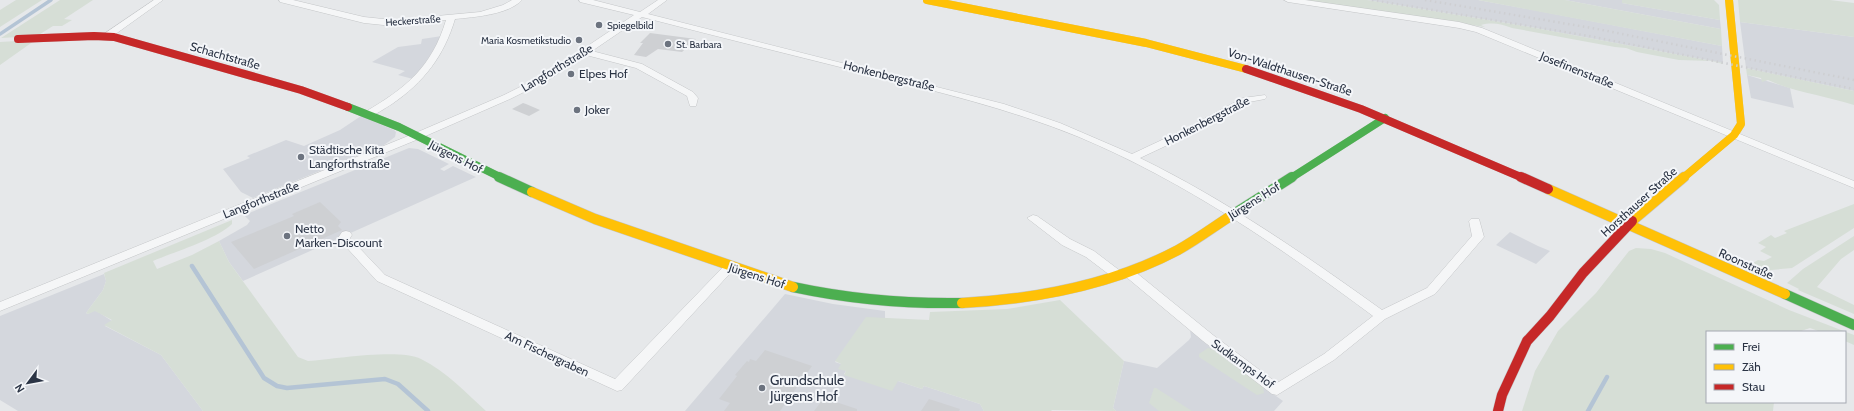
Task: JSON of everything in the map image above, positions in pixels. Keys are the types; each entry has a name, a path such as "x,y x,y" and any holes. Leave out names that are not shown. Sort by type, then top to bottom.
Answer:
{"street":[{"path":"107,36 159,0"},
{"name":"Heckerstraße","path":"283,0 374,22 405,22 492,11 506,7 518,0"},
{"name":"Honkenbergstraße","path":"584,0 987,102 1072,131 1183,184 1234,214"},
{"name":"Langforthstraße","path":"0,307 417,136 527,88 585,52 663,0"},
{"name":"Von-Waldthausen-Straße","path":"927,0 1177,50 1275,78 1385,118 1627,224"},
{"name":"Josefinenstraße","path":"1288,0 1459,24 1479,30 1734,134 1854,185"},
{"path":"1729,0 1741,124 1734,134"},
{"path":"368,114 395,99 422,75 440,50 445,40 451,17"},
{"name":"Schachtstraße","path":"18,39 107,36 132,42 301,90 368,114 417,136"},
{"path":"585,52 625,62 651,72 690,94 693,98 693,104"},
{"name":"Honkenbergstraße","path":"1131,158 1187,132 1246,100 1262,97"},
{"name":"Jürgens Hof","path":"417,136 512,184 595,219 787,286 848,299 923,304 971,303 1021,298 1124,274 1178,250 1385,118"},
{"name":"Horsthauser Straße","path":"1498,411 1502,395 1527,341 1550,316 1583,273 1627,224 1734,134"},
{"path":"1234,214 1274,239 1381,316"},
{"path":"1033,218 1066,242 1124,274"},
{"name":"Sudkamps Hof","path":"1124,274 1277,390 1329,357 1381,316 1431,291 1478,237 1475,221"},
{"name":"Roonstraße","path":"1627,224 1854,325"},
{"name":"Am Fischergraben","path":"346,235 344,238 381,278 617,386 730,267"}],"shaded area":[{"path":"16,0 42,0 0,27 0,10"},
{"path":"60,0 93,0 64,19 72,20 62,26 53,26 37,36 1,38"},
{"path":"1302,0 1367,0 1530,27 1723,63 1723,64 1711,61 1679,60 1637,52 1626,48 1512,28 1504,25 1481,25 1485,27"},
{"path":"1367,0 1478,0 1722,46 1723,63 1530,27"},
{"path":"1478,0 1565,0 1721,29 1722,46"},
{"path":"1565,0 1622,0 1622,3 1720,20 1721,29"},
{"path":"1622,0 1714,0 1719,5 1720,20 1622,3"},
{"path":"1738,0 1830,0 1854,3 1854,37 1740,22"},
{"path":"1740,22 1854,37 1854,91 1746,68"},
{"path":"442,36 435,52 413,79 398,75 405,71 372,62 398,47 421,44 422,39"},
{"path":"34,41 0,65 0,42"},
{"path":"1746,68 1854,91 1854,105 1787,87 1768,80 1762,82 1761,78 1747,75"},
{"path":"1747,75 1790,88 1794,108 1751,98"},
{"name":"Städtische Kita Langforthstraße","path":"361,116 394,130 396,132 395,137 384,145 253,198 241,192 223,169 250,158 247,156 286,140 304,146 340,130"},
{"path":"409,148 418,149 449,164 440,169 444,171 453,166 476,177 243,281 229,262 219,241 247,225 250,221 244,215"},
{"path":"1854,204 1854,228 1792,268 1771,270 1766,274 1748,266 1758,260 1764,261 1772,257 1760,251 1766,247 1758,243 1771,235 1775,238 1787,233 1784,231"},
{"path":"232,220 232,224 216,235 195,245 153,261 157,269 192,255 219,241 229,262 298,357 308,361 383,354 411,356 421,359 439,370 486,411 203,411 161,355 104,325 112,320 95,311 88,314 86,313 103,290 106,281 104,273"},
{"path":"1510,232 1550,251 1536,264 1496,245"},
{"path":"1854,236 1854,250 1841,259 1817,287 1854,305 1854,314 1798,290 1799,289 1787,283 1803,269"},
{"path":"1636,248 1651,249 1665,253 1789,310 1844,331 1818,331 1810,328 1801,331 1706,331 1706,403 1774,403 1773,411 1522,411 1535,371 1558,331 1596,293 1629,251"},
{"path":"104,274 106,281 103,290 86,313 88,314 95,310 112,321 105,326 161,355 203,411 18,411 0,400 0,316"},
{"path":"785,294 833,304 885,311 885,318 868,318 835,362 841,364 846,371 844,374 898,381 922,389 924,386 980,404 984,411 685,411"},
{"path":"1060,300 1124,361 1113,408 1116,411 984,411 980,404 924,386 922,389 898,381 892,391 844,375 846,371 838,369 841,364 835,361 866,317 929,320 930,312 1007,309"},
{"path":"1190,330 1223,358 1283,401 1274,411 1116,411 1113,408 1124,361 1157,368 1189,340 1191,337"},
{"path":"1846,332 1854,335 1854,345 1846,341"},
{"path":"1208,348 1212,349 1263,387 1264,393 1257,395 1199,357 1199,354"},
{"path":"1154,388 1192,411 1159,411 1149,403"}],"building":[{"name":"St. Barbara","path":"650,33 696,39 682,52 658,49 646,57 634,55 643,43 640,43"},
{"path":"523,103 540,110 529,116 512,109"},
{"name":"Netto Marken-Discount","path":"320,202 341,222 338,226 342,230 254,269 231,242 294,216 292,214"},
{"name":"Grundschule Jürgens Hof","path":"765,350 812,366 780,411 724,411 730,403 719,399 737,376 735,375 747,361 749,362 750,359 756,361"},
{"name":"Grundschule Jürgens Hof","path":"824,398 857,409 857,411 814,411"},
{"path":"929,399 960,409 959,411 921,411"}],"waterway":[{"path":"0,34 51,0"},
{"path":"192,266 264,378 277,386 287,388 385,379 398,384 428,411"},
{"path":"1588,411 1607,377"}],"railway":[{"path":"1372,0 1589,36 1854,89"},
{"path":"1425,0 1592,28 1854,80"}],"traffic: fast":[{"path":"348,107 399,127 465,161 532,192"},
{"path":"1229,217 1385,118"},
{"path":"793,287 836,296 898,303 962,303"},
{"path":"1785,294 1854,325"}],"traffic: slow":[{"path":"927,0 1146,43 1246,69"},
{"path":"1632,221 1734,135 1741,124 1729,0"},
{"path":"1548,189 1785,294"},
{"path":"532,192 595,219 793,287"},
{"path":"962,303 1017,299 1101,281 1154,262 1178,250 1229,217"}],"traffic: jam":[{"path":"18,39 94,36 114,37 301,90 348,107"},
{"path":"1246,69 1323,95 1399,124 1548,189"},
{"path":"1498,411 1502,395 1527,341 1550,316 1583,273 1632,221"}],"place":[{"name":"Spiegelbild","path":"599,25"},
{"name":"Maria Kosmetikstudio","path":"579,40"},
{"name":"St. Barbara","path":"668,44"},
{"name":"Elpes Hof","path":"571,74"},
{"name":"Joker","path":"577,110"},
{"name":"Städtische Kita Langforthstraße","path":"301,157"},
{"name":"Netto Marken-Discount","path":"287,236"},
{"name":"Grundschule Jürgens Hof","path":"762,388"}]}
